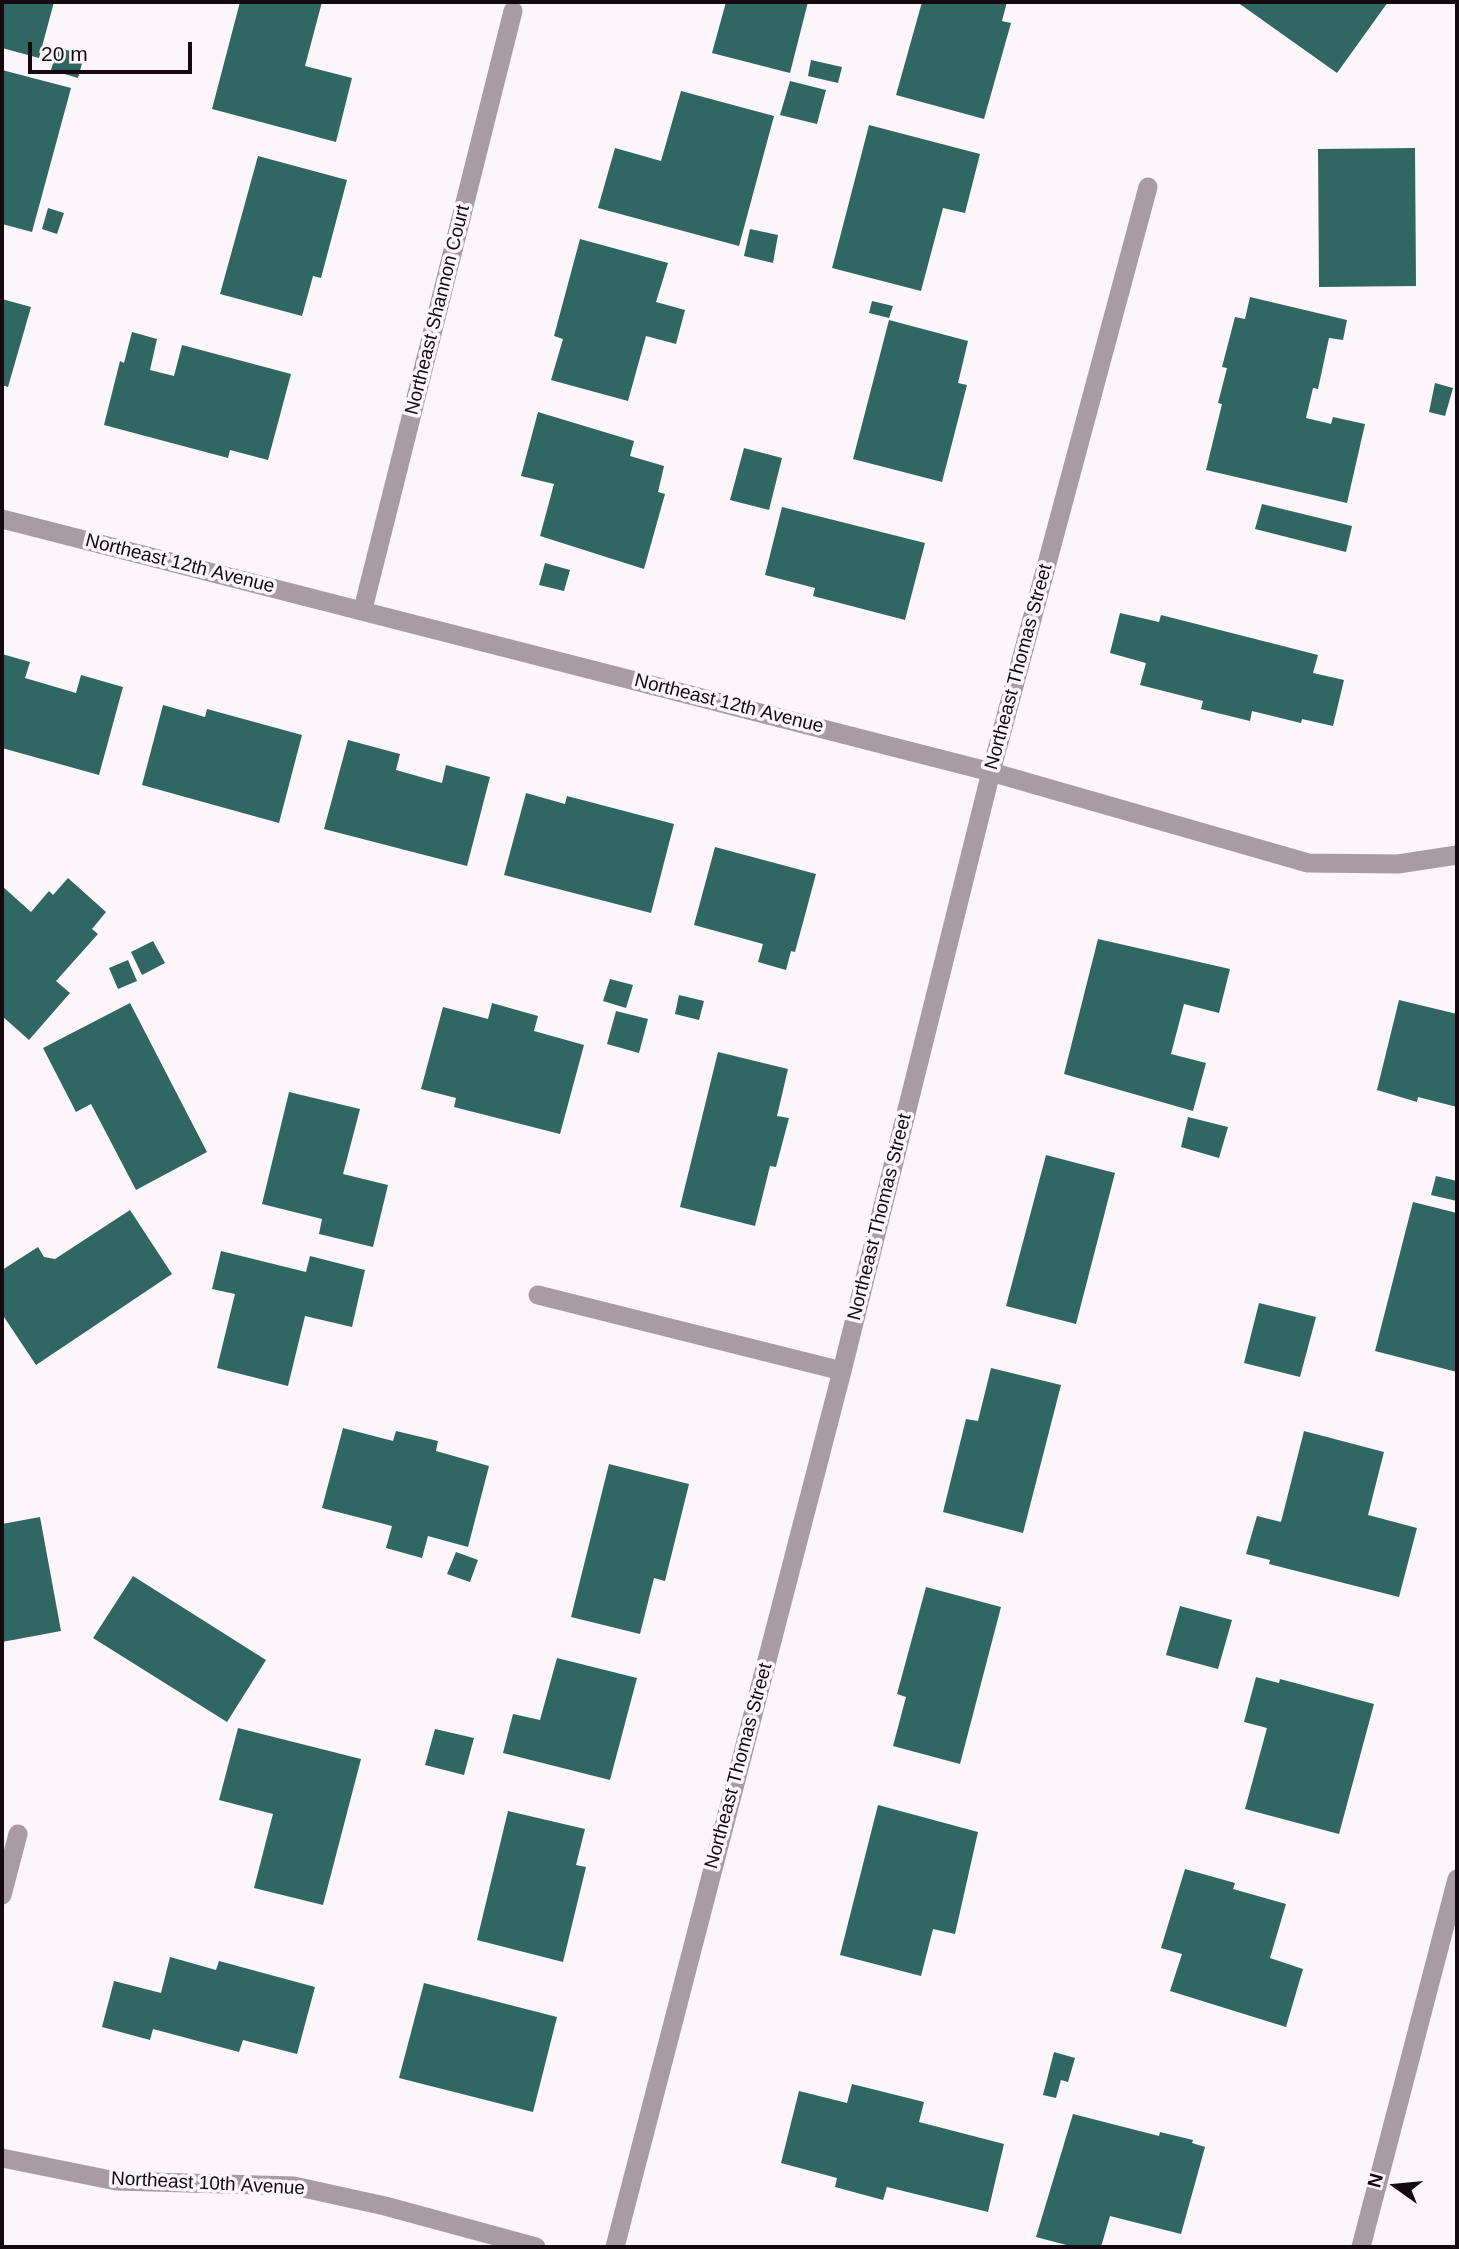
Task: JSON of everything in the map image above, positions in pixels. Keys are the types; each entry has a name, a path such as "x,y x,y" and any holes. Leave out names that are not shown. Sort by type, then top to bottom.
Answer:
{"street":[{"name":"Northeast Shannon Court","path":"363,610 513,11"},
{"name":"Northeast Thomas Street","path":"615,2247 842,1371 991,772 1148,187"},
{"name":"Northeast 12th Avenue","path":"2,519 991,772 1308,863 1398,864 1457,855"},
{"path":"538,1295 842,1371"},
{"path":"2,1895 18,1834"},
{"path":"1361,2247 1457,1879"},
{"name":"Northeast 10th Avenue","path":"2,2158 116,2181 293,2186 384,2206 536,2247"}],"building":[{"path":"2,2 54,2 39,58 2,48"},
{"path":"240,2 322,2 305,66 352,78 336,142 212,109"},
{"path":"726,2 808,2 790,73 712,53"},
{"path":"922,2 1007,2 1002,21 1011,23 984,119 896,95"},
{"path":"1237,2 1388,2 1337,73"},
{"path":"58,47 84,56 78,78 51,70"},
{"path":"811,60 842,67 838,83 808,76"},
{"path":"2,70 71,88 32,232 2,224"},
{"path":"790,81 826,90 817,124 780,115"},
{"path":"681,91 774,116 739,246 598,208 615,148 661,161"},
{"path":"869,125 980,154 965,213 943,208 921,291 832,268"},
{"path":"1415,148 1416,286 1319,287 1318,149"},
{"path":"258,156 347,180 321,278 313,276 302,316 220,294"},
{"path":"48,208 64,213 57,234 42,229"},
{"path":"750,229 778,235 773,263 744,256"},
{"path":"580,239 668,263 656,302 685,310 676,344 646,336 628,401 551,380 563,339 554,336"},
{"path":"1250,297 1347,320 1343,340 1329,338 1318,389 1313,388 1306,418 1331,424 1333,417 1365,424 1347,503 1206,470 1222,404 1218,403 1227,368 1222,367 1235,317 1245,319"},
{"path":"2,299 31,307 8,387 2,385"},
{"path":"872,301 893,306 889,318 869,313"},
{"path":"889,320 968,341 958,383 967,385 942,482 853,459"},
{"path":"132,332 157,339 150,370 174,376 182,345 291,374 268,460 230,450 228,458 104,425 120,361 124,363"},
{"path":"1435,383 1453,388 1445,416 1429,412"},
{"path":"538,412 634,441 630,456 664,466 658,492 665,494 644,569 540,536 554,484 521,476"},
{"path":"744,448 782,458 769,510 730,500"},
{"path":"1262,504 1352,526 1346,552 1255,529"},
{"path":"782,507 925,543 905,620 813,596 815,588 765,575"},
{"path":"545,563 570,570 564,591 539,585"},
{"path":"1120,613 1159,622 1161,615 1318,655 1313,673 1344,680 1333,726 1302,719 1301,723 1252,711 1250,721 1201,709 1203,701 1140,685 1146,663 1110,653"},
{"path":"2,654 30,662 25,678 76,693 81,675 123,687 99,775 2,748"},
{"path":"163,705 205,717 207,709 302,735 279,823 142,785"},
{"path":"348,740 400,754 396,770 442,783 446,765 490,777 467,866 324,829"},
{"path":"526,793 565,804 567,796 674,824 651,913 504,875"},
{"path":"715,847 816,874 795,952 791,951 786,970 758,962 763,944 694,925"},
{"path":"68,878 106,912 92,929 98,934 56,981 70,993 29,1040 2,1016 2,886 31,912 49,891 53,895"},
{"path":"1098,939 1230,969 1219,1013 1184,1004 1171,1054 1206,1063 1193,1111 1064,1074"},
{"path":"153,941 165,963 142,975 131,952"},
{"path":"128,960 137,981 118,989 109,968"},
{"path":"610,979 633,985 626,1008 603,1001"},
{"path":"679,995 704,1001 699,1020 675,1014"},
{"path":"1399,1000 1457,1014 1457,1107 1418,1097 1417,1102 1377,1090"},
{"path":"130,1003 207,1152 136,1190 91,1104 76,1112 43,1048"},
{"path":"492,1003 538,1016 534,1031 584,1045 560,1134 454,1107 456,1098 421,1089 443,1007 488,1019"},
{"path":"616,1011 648,1019 639,1053 607,1044"},
{"path":"718,1052 788,1069 777,1116 789,1118 776,1167 770,1166 755,1226 680,1207"},
{"path":"289,1092 360,1109 343,1174 388,1185 373,1247 319,1234 322,1219 262,1204"},
{"path":"1188,1117 1228,1127 1219,1158 1181,1147"},
{"path":"1046,1155 1115,1173 1076,1324 1006,1306"},
{"path":"1436,1176 1457,1181 1457,1201 1431,1195"},
{"path":"1413,1202 1457,1213 1457,1372 1375,1351"},
{"path":"130,1210 172,1274 36,1365 2,1314 2,1270 38,1247 44,1257 55,1259"},
{"path":"221,1251 306,1272 310,1256 365,1270 352,1327 305,1316 288,1386 217,1368 235,1294 212,1289"},
{"path":"1259,1303 1316,1317 1300,1377 1244,1363"},
{"path":"991,1368 1061,1385 1023,1533 943,1512 966,1419 978,1421"},
{"path":"343,1428 393,1441 396,1431 438,1441 436,1451 489,1466 468,1547 428,1536 422,1558 386,1548 392,1526 322,1508"},
{"path":"1304,1431 1384,1452 1368,1515 1417,1528 1399,1597 1269,1564 1270,1560 1246,1554 1257,1516 1281,1522"},
{"path":"609,1464 689,1484 665,1581 654,1578 640,1634 571,1617"},
{"path":"40,1517 61,1631 2,1642 2,1524"},
{"path":"456,1552 478,1560 470,1582 447,1574"},
{"path":"133,1576 266,1660 227,1722 93,1638"},
{"path":"926,1587 1001,1607 960,1764 893,1746 906,1697 897,1694"},
{"path":"1180,1606 1232,1620 1218,1669 1166,1655"},
{"path":"557,1658 637,1678 610,1780 503,1753 513,1714 540,1720"},
{"path":"1256,1677 1279,1683 1280,1679 1374,1704 1339,1834 1245,1809 1267,1728 1244,1722"},
{"path":"238,1728 361,1759 323,1905 254,1888 273,1814 219,1800"},
{"path":"435,1729 474,1738 464,1775 425,1765"},
{"path":"878,1805 978,1832 955,1934 933,1929 921,1976 840,1955"},
{"path":"508,1811 585,1829 576,1865 586,1867 563,1962 477,1940"},
{"path":"1185,1869 1235,1883 1233,1889 1286,1904 1270,1958 1303,1969 1286,2027 1170,1991 1182,1954 1161,1948"},
{"path":"170,1957 216,1970 219,1961 315,1987 297,2054 243,2040 239,2052 153,2029 150,2040 102,2027 114,1981 161,1993"},
{"path":"424,1983 557,2017 533,2112 399,2078"},
{"path":"1054,2052 1075,2058 1068,2082 1061,2080 1056,2098 1043,2095"},
{"path":"852,2084 924,2102 919,2122 1004,2144 988,2212 887,2187 883,2200 835,2187 837,2178 781,2163 799,2091 847,2103"},
{"path":"1073,2114 1159,2136 1160,2132 1193,2140 1192,2143 1205,2147 1181,2234 1110,2216 1101,2247 1074,2247 1036,2237"}]}
